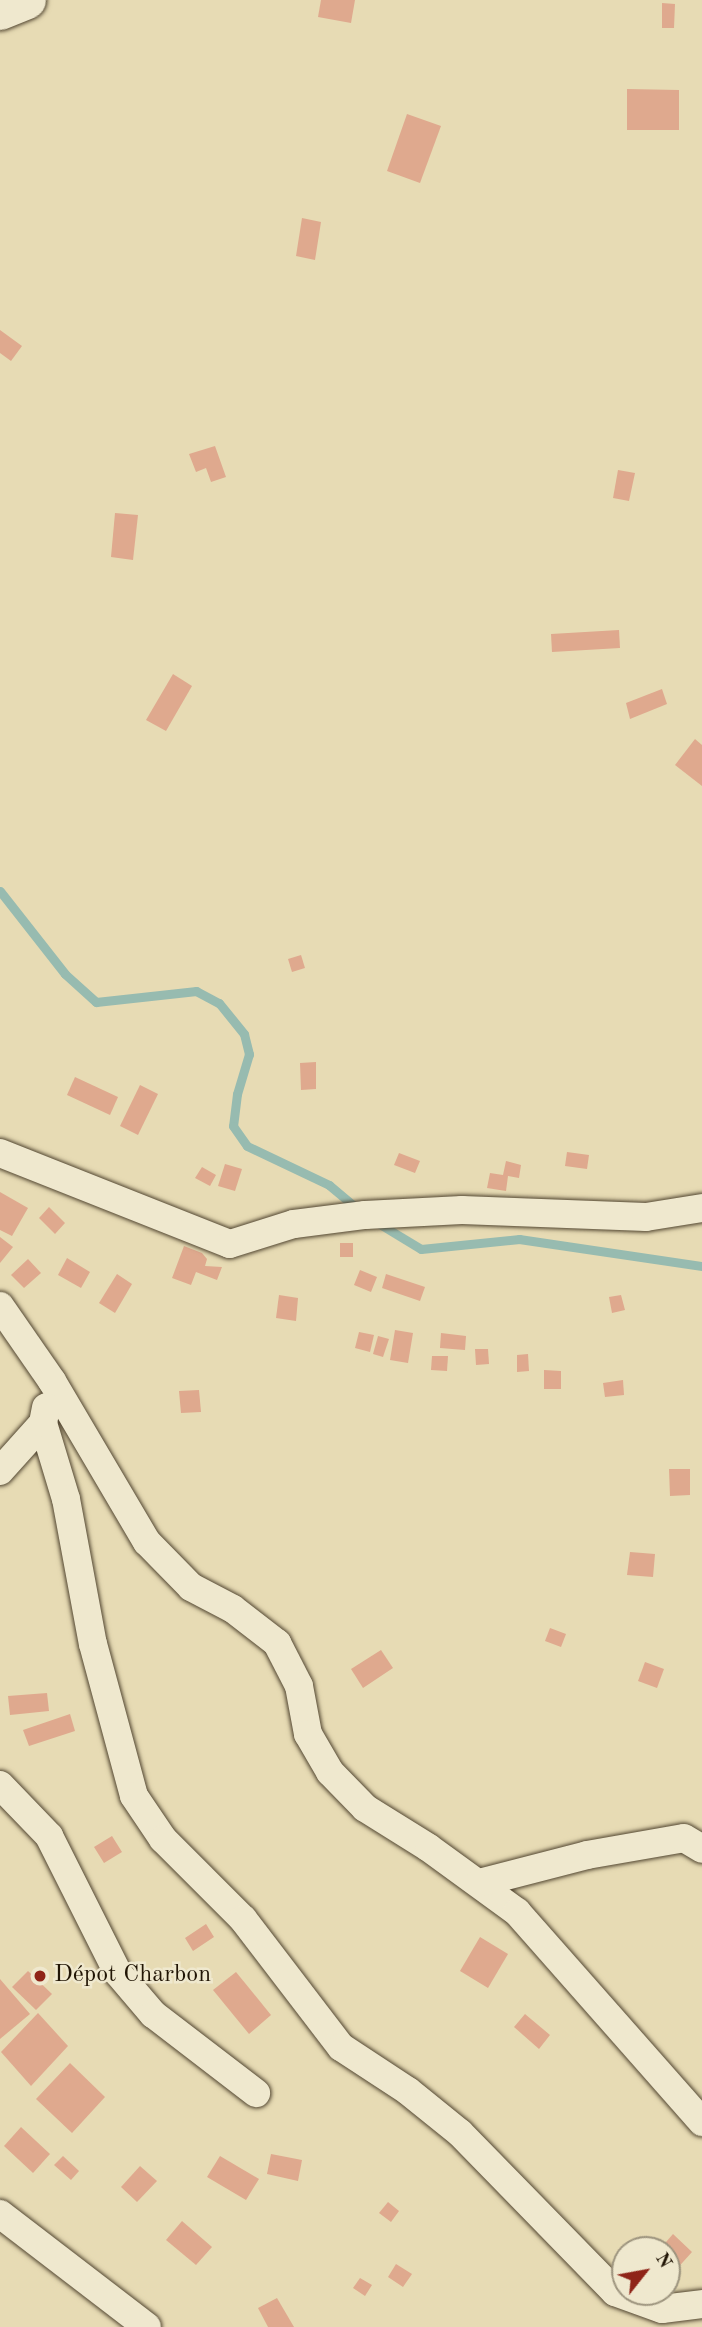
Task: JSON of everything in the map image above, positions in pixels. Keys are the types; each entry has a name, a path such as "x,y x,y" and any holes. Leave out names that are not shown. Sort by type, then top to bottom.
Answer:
{"street":[{"path":"0,11 27,0"},
{"path":"0,1153 230,1244 294,1224 365,1215 462,1210 646,1217 702,1208"},
{"path":"0,1306 52,1381 147,1542 191,1587 233,1609 277,1643 299,1686 308,1734 330,1772 365,1808 517,1912 702,2122"},
{"path":"52,1381 43,1423 66,1499 93,1644 134,1796 163,1839 243,1919 341,2047 408,2091 460,2133 615,2292 662,2309 702,2304"},
{"path":"0,1471 43,1423"},
{"path":"0,1785 49,1836 118,1973 153,2014 256,2093"},
{"path":"479,1884 587,1855 684,1838 702,1849"},
{"path":"0,2214 147,2327"}],"building":[{"path":"321,0 355,0 351,23 318,17"},
{"path":"662,3 675,4 674,28 662,28"},
{"path":"627,89 679,90 679,130 627,130"},
{"path":"407,114 441,126 420,183 387,171"},
{"path":"302,218 321,222 315,260 296,256"},
{"path":"0,330 22,346 11,361 0,353"},
{"path":"215,446 226,477 211,482 206,468 196,472 189,454"},
{"path":"618,470 635,473 629,501 613,498"},
{"path":"115,513 138,515 133,560 111,557"},
{"path":"619,630 620,648 552,652 551,634"},
{"path":"173,674 192,686 166,731 146,720"},
{"path":"662,689 667,704 630,719 626,703"},
{"path":"695,739 702,745 702,786 675,765"},
{"path":"301,955 305,968 292,972 288,959"},
{"path":"316,1062 316,1089 301,1090 300,1063"},
{"path":"75,1077 118,1097 110,1115 67,1095"},
{"path":"140,1085 158,1094 138,1135 120,1126"},
{"path":"567,1152 589,1155 587,1169 565,1166"},
{"path":"399,1153 420,1161 415,1173 394,1165"},
{"path":"506,1161 521,1165 519,1178 508,1176 506,1191 487,1188 490,1173 503,1175"},
{"path":"225,1164 242,1169 235,1191 218,1186"},
{"path":"202,1167 216,1175 210,1186 195,1178"},
{"path":"0,1192 28,1208 12,1236 0,1230"},
{"path":"49,1207 65,1223 55,1234 39,1218"},
{"path":"0,1237 13,1247 0,1263"},
{"path":"340,1243 353,1243 353,1257 340,1257"},
{"path":"184,1246 202,1253 207,1259 205,1266 222,1267 217,1280 196,1272 191,1285 172,1278"},
{"path":"67,1258 90,1272 81,1288 58,1275"},
{"path":"28,1259 41,1273 24,1288 11,1275"},
{"path":"360,1270 377,1277 371,1292 354,1285"},
{"path":"117,1274 132,1284 115,1313 99,1303"},
{"path":"386,1274 425,1287 420,1301 382,1288"},
{"path":"279,1295 298,1298 296,1321 276,1318"},
{"path":"621,1295 625,1310 612,1313 609,1297"},
{"path":"395,1330 413,1333 408,1363 390,1360"},
{"path":"359,1332 374,1335 370,1352 355,1348"},
{"path":"441,1333 466,1336 465,1350 440,1348"},
{"path":"378,1336 389,1339 383,1357 373,1354"},
{"path":"475,1349 488,1349 489,1364 476,1365"},
{"path":"528,1354 529,1371 517,1372 517,1355"},
{"path":"432,1356 448,1356 447,1371 431,1370"},
{"path":"544,1370 561,1371 561,1389 544,1389"},
{"path":"623,1380 624,1395 605,1397 603,1383"},
{"path":"199,1390 201,1412 181,1413 179,1391"},
{"path":"669,1469 690,1469 690,1495 670,1496"},
{"path":"630,1552 655,1554 653,1577 627,1575"},
{"path":"550,1628 566,1634 561,1647 545,1641"},
{"path":"381,1650 393,1668 363,1688 351,1669"},
{"path":"645,1662 664,1669 657,1688 638,1681"},
{"path":"47,1693 49,1711 10,1715 8,1696"},
{"path":"70,1714 75,1731 29,1746 23,1730"},
{"path":"112,1836 122,1852 104,1863 94,1847"},
{"path":"206,1924 214,1937 193,1951 185,1938"},
{"path":"480,1937 508,1954 488,1988 460,1971"},
{"path":"28,1971 52,1994 36,2010 12,1987"},
{"path":"236,1972 271,2015 249,2034 213,1990"},
{"path":"0,1979 30,2014 0,2039"},
{"path":"38,2013 68,2046 31,2086 1,2052"},
{"path":"525,2014 550,2035 539,2049 514,2027"},
{"path":"70,2063 105,2097 72,2133 36,2099"},
{"path":"21,2127 50,2154 33,2173 4,2146"},
{"path":"271,2154 302,2160 298,2181 267,2174"},
{"path":"63,2156 79,2171 71,2180 54,2165"},
{"path":"220,2156 259,2179 246,2200 207,2177"},
{"path":"140,2166 157,2181 137,2202 121,2187"},
{"path":"388,2202 399,2211 391,2222 379,2213"},
{"path":"182,2221 212,2247 196,2265 166,2240"},
{"path":"681,2242 692,2252 681,2264"},
{"path":"396,2264 412,2274 403,2287 388,2277"},
{"path":"360,2278 372,2285 365,2296 353,2288"},
{"path":"277,2298 294,2327 268,2327 258,2308"}],"waterway":[{"path":"0,891 65,974 96,1002 196,991 219,1003 244,1034 249,1054 237,1094 233,1126 247,1146 329,1185 358,1209"},
{"path":"378,1223 421,1249 519,1239 702,1266"}],"place":[{"name":"Dépot Charbon","path":"40,1976"}]}
